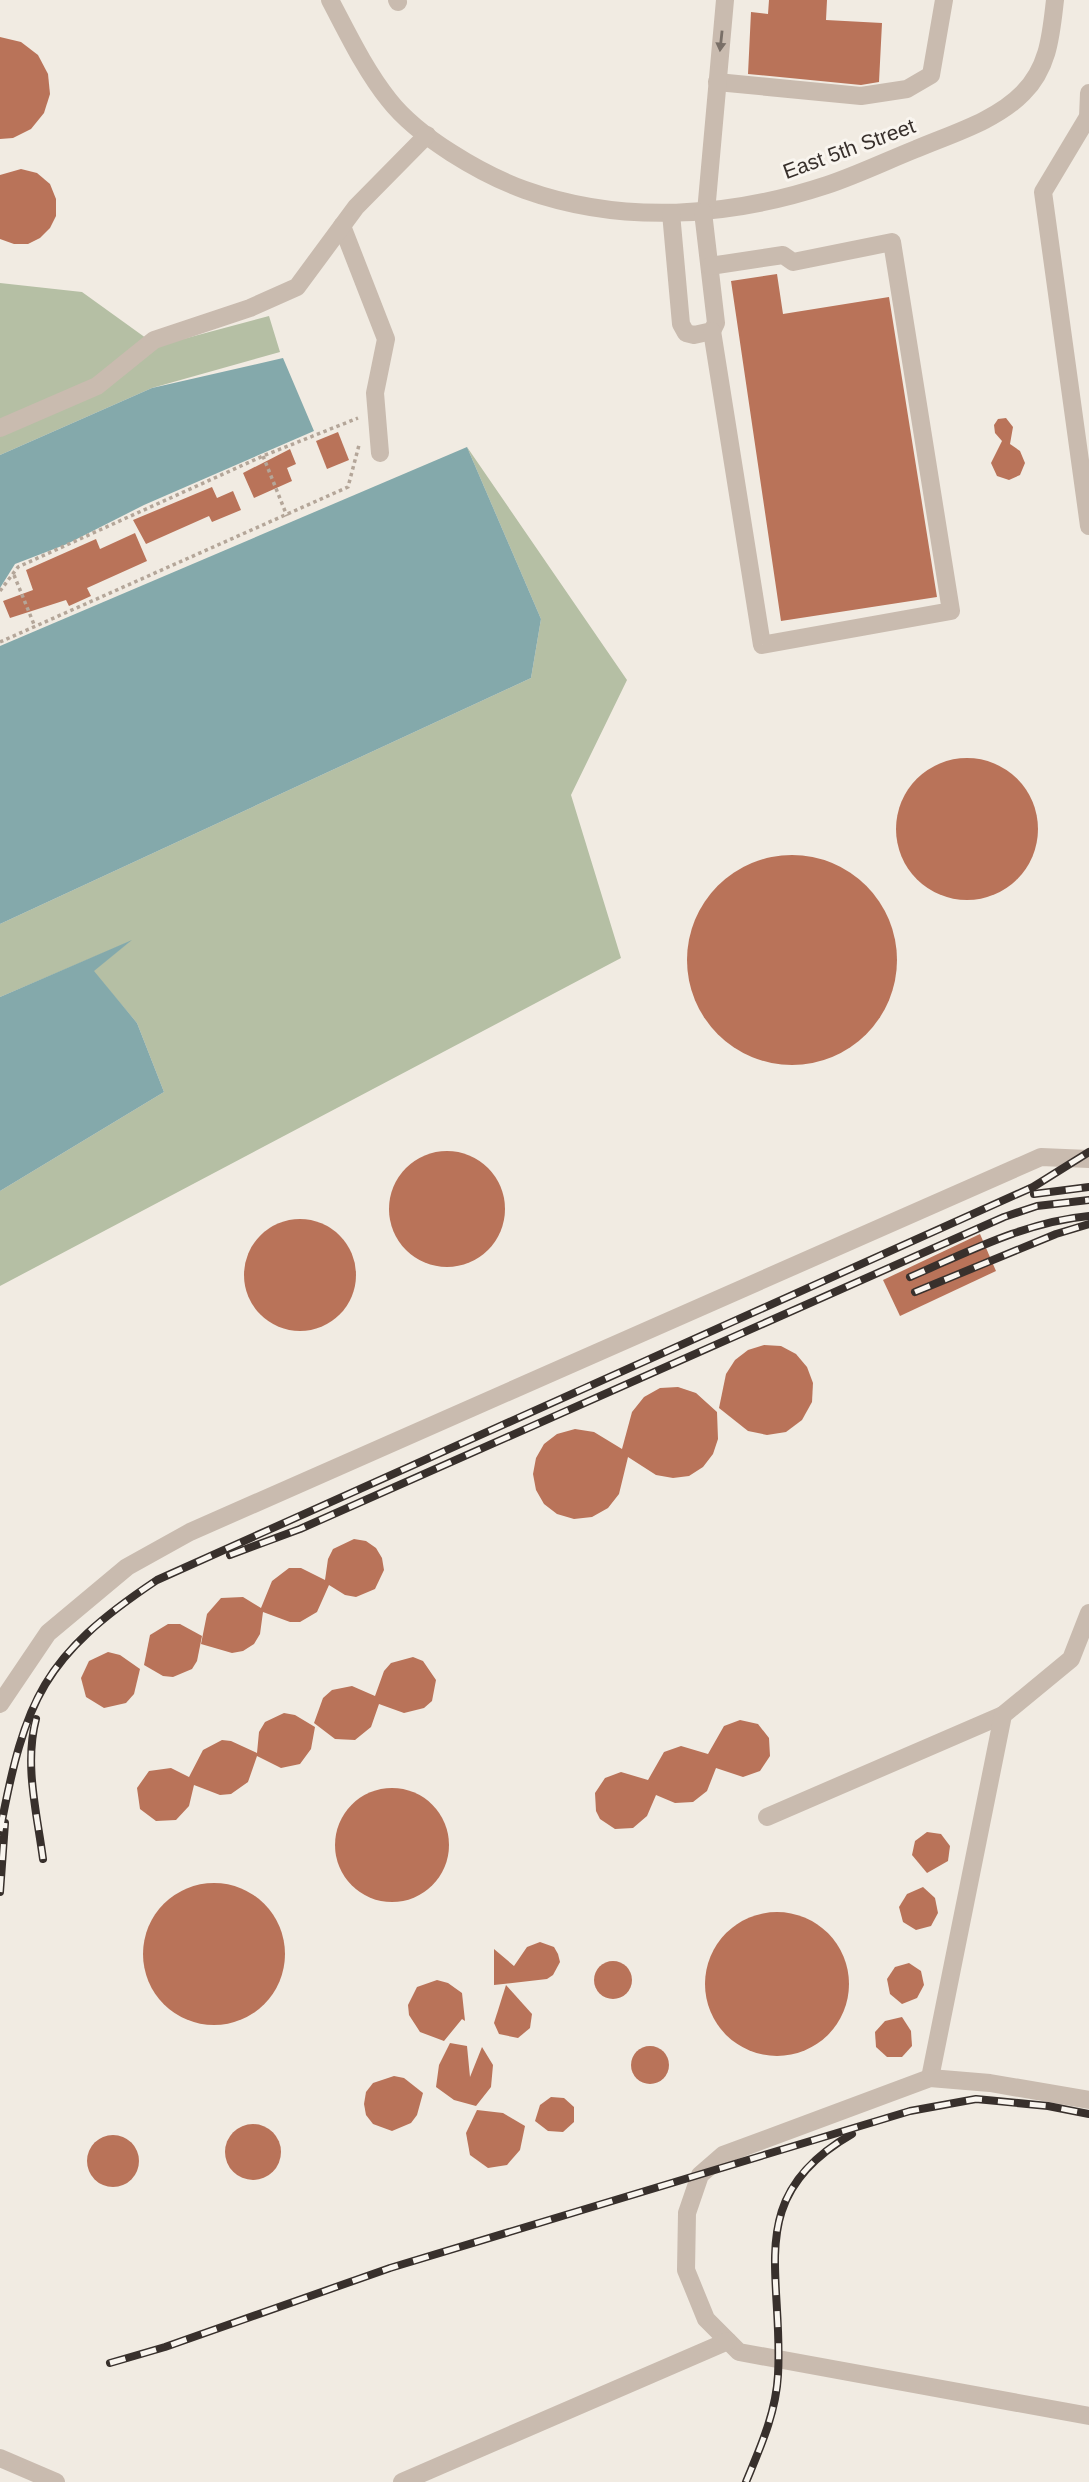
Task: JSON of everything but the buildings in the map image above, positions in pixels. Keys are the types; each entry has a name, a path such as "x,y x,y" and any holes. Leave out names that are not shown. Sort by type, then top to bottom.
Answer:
{"street":[{"name":"East 5th Street","path":"330,0 364,64 390,102 427,135 468,162 524,190 582,206 671,213 704,212 765,202 828,185 985,120 1023,93 1048,56 1055,0"},
{"path":"709,267 783,255 793,262 892,242 951,611 762,645 712,331 716,323 709,267 704,212 725,0"},
{"path":"717,82 861,96 907,89 931,75 944,0"},
{"path":"1089,93 1087,117 1043,192 1089,526"},
{"path":"0,428 97,386 154,340 250,308 297,288 356,207 427,135"},
{"path":"671,213 681,324 686,333 694,335 712,331"},
{"path":"342,226 386,339 374,393 379,444"},
{"path":"0,1704 48,1633 127,1567 190,1532 1041,1157 1089,1159"},
{"path":"767,1817 1003,1715 1071,1659 1089,1612"},
{"path":"930,2078 1003,1715"},
{"path":"1089,2100 990,2083 930,2078 723,2155 700,2175 687,2213 686,2270 706,2319 739,2352 1089,2416"},
{"path":"402,2482 728,2341"},
{"path":"0,2458 56,2482"}],"path":[{"path":"0,591 18,567 71,546 162,500 376,411"},
{"path":"0,642 348,487 359,443 379,444"},
{"path":"263,456 287,516"},
{"path":"14,575 35,626"}],"green space":[{"path":"0,283 82,292 157,346 269,316 280,352 152,388 0,455"},
{"path":"467,447 627,680 571,795 621,958 0,1286 0,1191 164,1092 137,1023 93,971 129,942 0,997 0,924 531,678 541,619"}],"water":[{"path":"283,358 314,431 144,505 67,544 15,564 0,588 0,455 152,388"},
{"path":"467,447 541,619 531,678 0,924 0,646"},
{"path":"132,940 94,971 137,1023 164,1092 0,1191 0,997"}],"railway":[{"path":"0,1831 19,1747 45,1685 64,1658 88,1633 157,1580 1033,1187 1089,1152"},
{"path":"1034,1194 1089,1187"},
{"path":"230,1555 300,1529 1004,1217 1037,1206 1089,1200"},
{"path":"910,1277 1020,1231 1065,1219 1089,1216"},
{"path":"915,1292 1056,1234 1089,1224"},
{"path":"36,1719 31,1771 43,1859"},
{"path":"0,1892 5,1823"},
{"path":"110,2363 165,2347 390,2268 910,2111 976,2099 1048,2106 1089,2114"},
{"path":"746,2482 766,2430 777,2389 775,2271 776,2240 782,2211 795,2184 817,2158 852,2134"}]}
